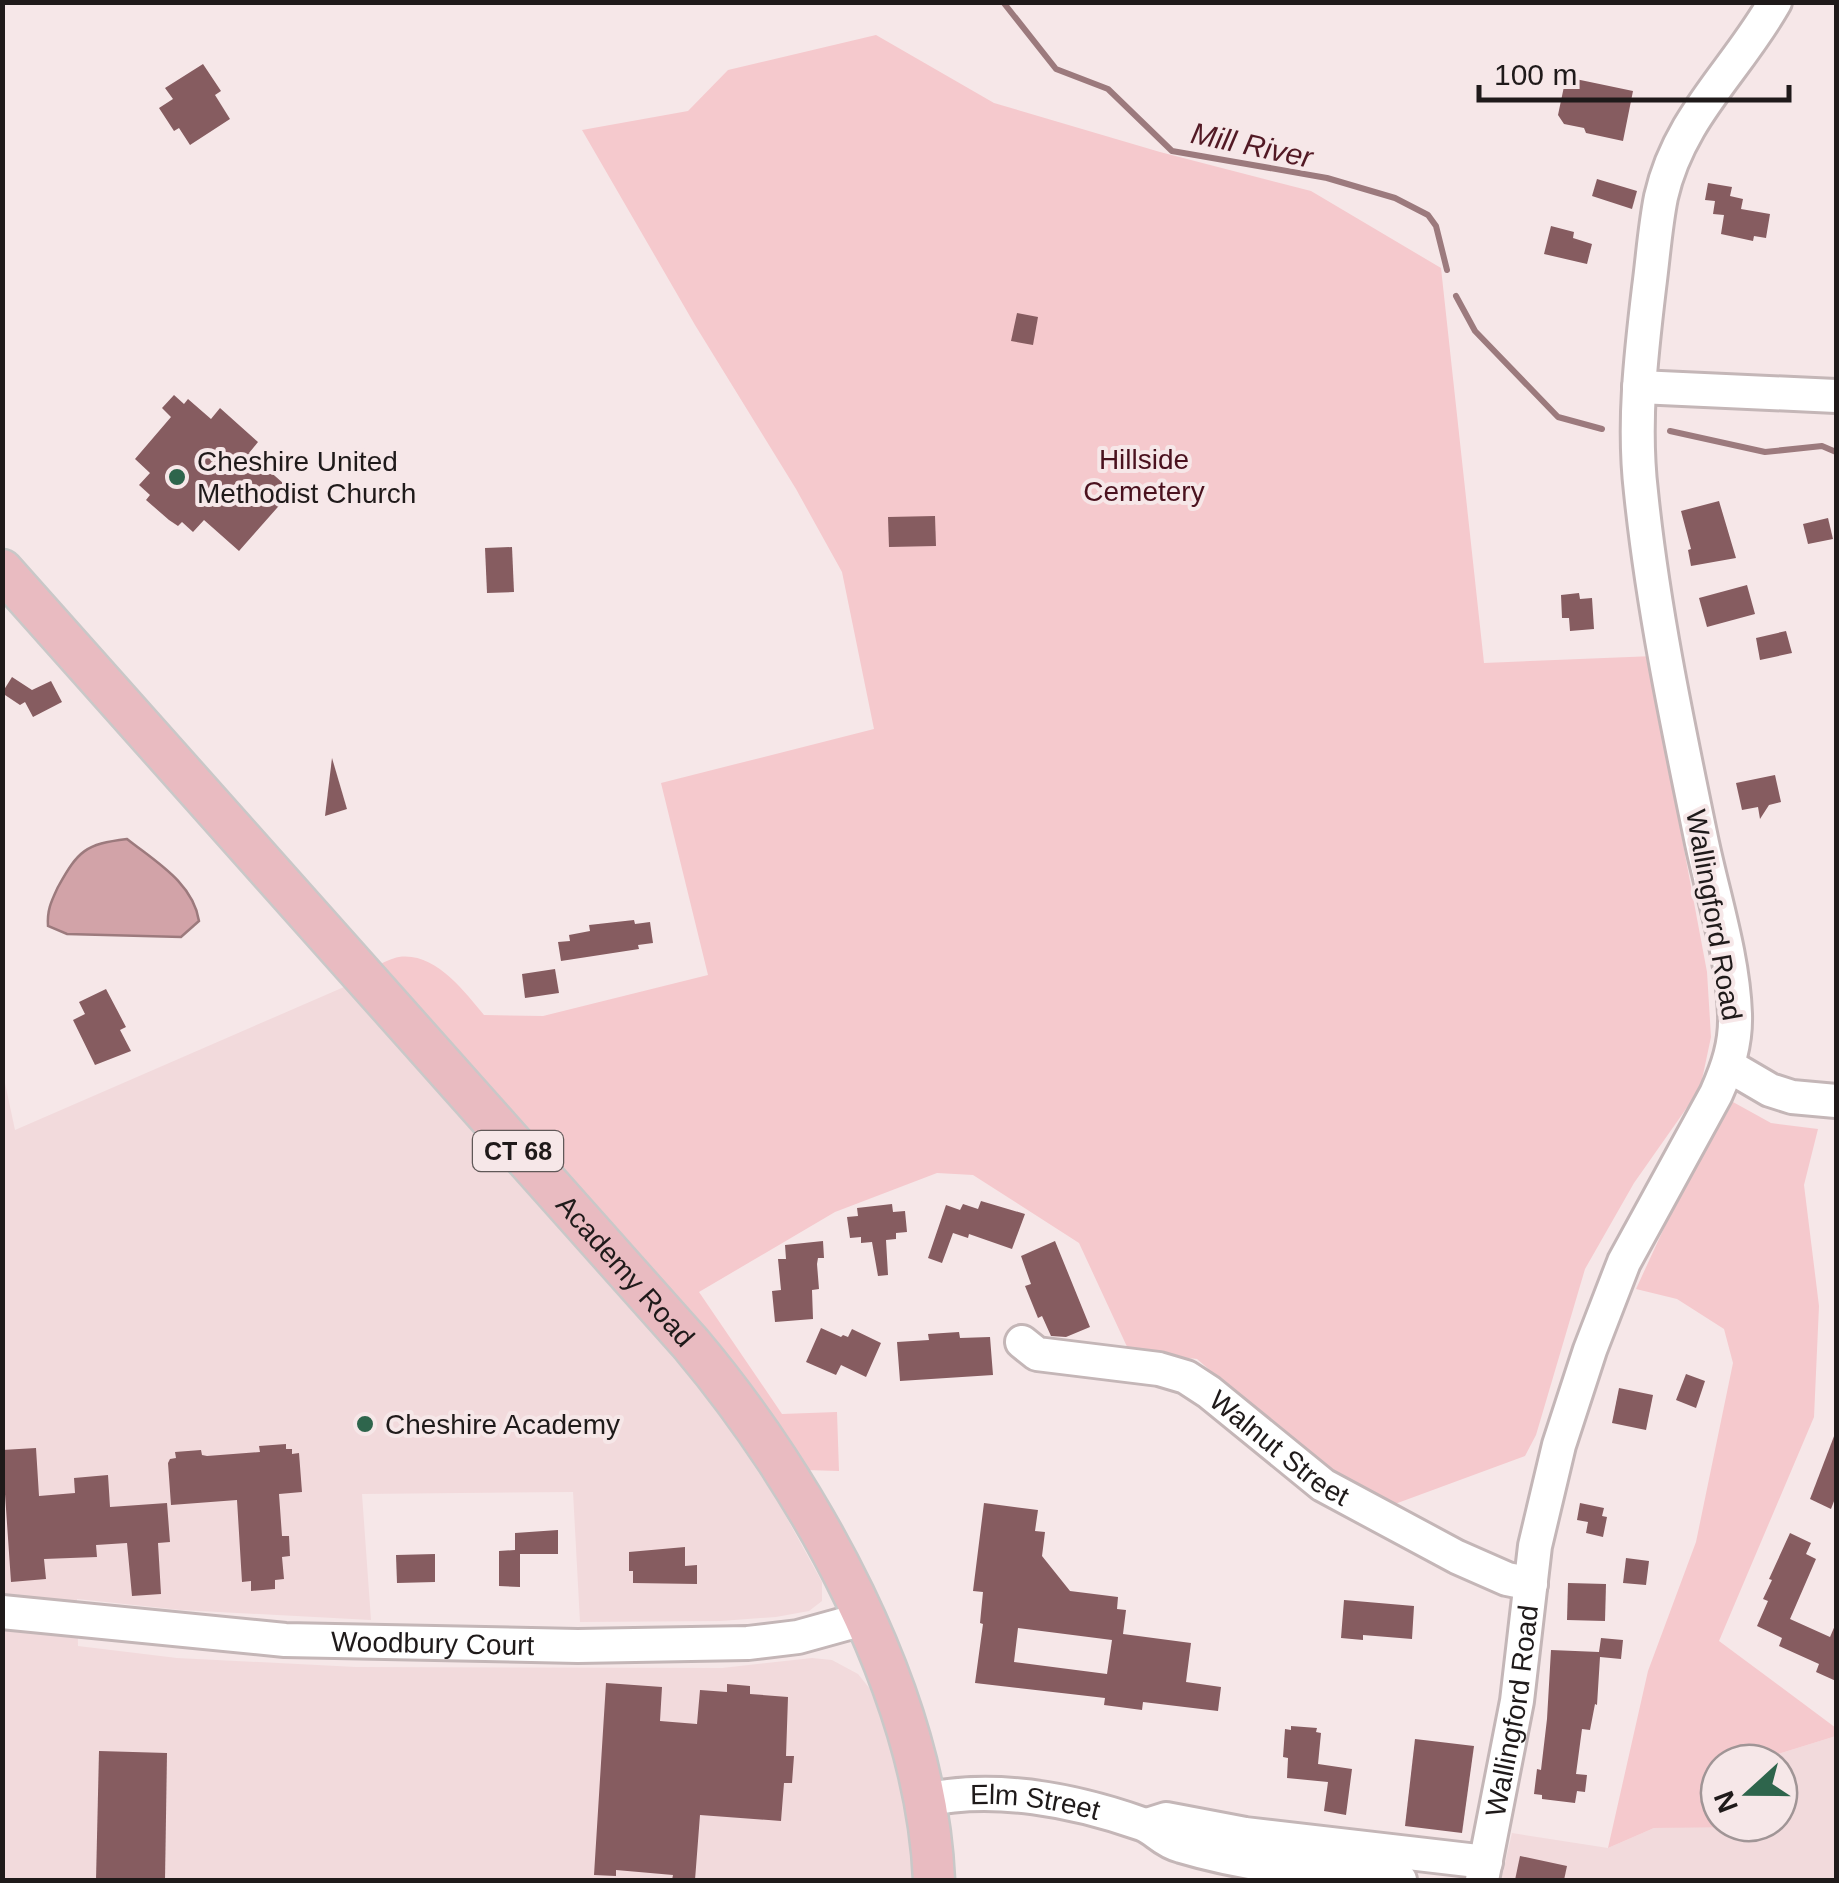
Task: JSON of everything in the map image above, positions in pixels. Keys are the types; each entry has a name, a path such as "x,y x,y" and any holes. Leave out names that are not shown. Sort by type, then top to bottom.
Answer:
{"main road":[{"name":"Academy Road","path":"2,570 750,1416 797,1491 864,1619 893,1689 924,1800 934,1880"}],"street":[{"name":"Wallingford Road","path":"1484,1871 1517,1701 1535,1546 1559,1445 1606,1306 1642,1226 1729,1066 1734,1040 1734,993 1689,778 1648,549 1638,445 1639,387 1655,234 1674,156 1696,113 1775,2"},
{"path":"1639,387 1836,396"},
{"path":"1729,1066 1792,1098 1836,1099"},
{"name":"Walnut Street","path":"1022,1342 1036,1354 1141,1367 1186,1377 1323,1485 1457,1557 1507,1579 1531,1584"},
{"name":"Woodbury Court","path":"2,1612 286,1640 578,1646 748,1644 798,1637 864,1619"},
{"name":"Elm Street","path":"924,1800 966,1792 992,1792 1147,1825 1162,1840 1242,1847 1386,1870 1484,1871"}],"shaded area":[{"path":"127,839 181,884 199,921 181,937 67,934 48,926 53,897 78,857 92,847"},
{"name":"Cheshire Academy","path":"344,987 708,1397 777,1500 822,1582 822,1601 809,1611 776,1617 580,1622 573,1492 362,1494 371,1620 181,1610 77,1599 78,1646 177,1658 356,1667 722,1668 812,1658 832,1660 858,1674 870,1689 895,1755 906,1803 914,1880 3,1880 2,1069 15,1130"},
{"path":"1836,1736 1836,1880 1501,1880 1512,1833 1608,1848 1654,1828 1699,1826 1699,1843 1799,1843 1799,1747"}],"green space":[{"name":"Hillside Cemetery","path":"876,35 994,103 1311,191 1441,268 1484,663 1654,656 1675,801 1707,972 1711,1037 1700,1089 1634,1183 1585,1269 1536,1435 1525,1456 1384,1508 1327,1473 1197,1359 1129,1351 1079,1243 973,1175 937,1173 835,1212 699,1292 782,1414 837,1412 839,1471 806,1470 376,966 399,957 425,961 448,975 484,1015 543,1016 708,975 661,783 874,729 842,572 582,130 688,111 728,70"},
{"path":"1733,1102 1771,1123 1818,1129 1804,1185 1819,1306 1814,1417 1719,1641 1836,1728 1836,1736 1799,1747 1799,1743 1699,1743 1699,1827 1654,1828 1608,1848 1648,1671 1696,1542 1733,1363 1724,1329 1677,1299 1636,1289 1676,1202"}],"building":[{"path":"203,64 221,91 215,95 230,119 190,145 179,128 174,131 159,108 173,99 165,88"},
{"path":"1566,77 1633,91 1623,141 1564,124 1558,115"},
{"path":"1597,179 1637,191 1632,209 1592,196"},
{"path":"1708,183 1732,187 1730,196 1743,199 1741,209 1770,214 1766,238 1754,236 1753,241 1721,234 1724,215 1713,214 1715,201 1705,200"},
{"path":"1551,226 1574,232 1573,238 1592,244 1587,264 1544,254"},
{"path":"1017,313 1038,317 1033,345 1011,341"},
{"name":"Cheshire United Methodist Church","path":"174,395 184,404 188,399 211,419 220,408 258,442 249,453 292,491 239,551 204,520 193,532 182,522 178,526 146,500 150,495 139,485 150,473 135,459 171,417 162,408"},
{"path":"1719,501 1736,558 1691,566 1691,549 1681,511"},
{"path":"935,516 936,546 889,547 888,517"},
{"path":"1828,518 1833,539 1808,544 1803,524"},
{"path":"512,547 514,592 487,593 485,548"},
{"path":"1747,585 1755,614 1707,627 1699,598"},
{"path":"1579,593 1580,599 1592,598 1594,629 1570,631 1569,618 1562,618 1561,595"},
{"path":"1786,631 1792,653 1760,660 1756,638"},
{"path":"12,677 32,690 51,681 62,702 33,717 25,702 20,705 2,693"},
{"path":"332,758 347,809 325,816"},
{"path":"1775,775 1781,802 1769,805 1760,819 1758,807 1742,810 1736,783"},
{"path":"634,920 635,924 650,922 653,943 638,945 639,949 561,961 558,942 570,941 569,935 590,931 589,925"},
{"path":"555,969 559,993 525,998 522,974"},
{"path":"106,989 126,1027 120,1030 131,1051 95,1065 73,1020 85,1014 79,1002"},
{"path":"981,1201 1025,1214 1012,1249 969,1234 968,1238 953,1233 942,1263 928,1258 946,1205 960,1210 963,1204 978,1209"},
{"path":"892,1204 893,1212 905,1211 907,1232 886,1240 888,1275 878,1276 872,1242 850,1238 847,1217 858,1216 857,1208"},
{"path":"823,1241 824,1258 818,1258 817,1264 819,1289 812,1290 813,1319 775,1322 772,1291 781,1290 778,1259 786,1259 785,1245"},
{"path":"1055,1241 1090,1327 1066,1337 1051,1336 1042,1316 1038,1318 1025,1286 1031,1284 1021,1256"},
{"path":"821,1328 841,1337 848,1337 852,1329 881,1343 866,1377 841,1365 836,1375 806,1362"},
{"path":"959,1332 960,1338 990,1337 993,1375 900,1381 897,1342 929,1340 928,1334"},
{"path":"1686,1374 1705,1381 1696,1408 1676,1400"},
{"path":"1619,1388 1653,1395 1646,1430 1612,1423"},
{"path":"1836,1431 1836,1496 1831,1509 1810,1499"},
{"path":"286,1444 292,1454 299,1453 302,1492 279,1494 282,1536 289,1536 290,1556 282,1557 284,1579 275,1580 275,1589 251,1591 251,1581 242,1582 237,1500 171,1505 168,1463 176,1458 175,1452 201,1450 207,1456 260,1452 259,1446"},
{"path":"36,1448 39,1496 75,1493 74,1478 108,1475 110,1507 167,1503 170,1542 158,1543 161,1594 132,1596 127,1543 96,1545 97,1557 44,1559 46,1579 11,1582 2,1450"},
{"path":"984,1503 1038,1510 1035,1531 1045,1532 1042,1556 1070,1591 1118,1597 1117,1609 1126,1610 1123,1634 1191,1643 1186,1682 1221,1687 1218,1711 1143,1702 1142,1710 1104,1705 1105,1698 975,1683 983,1592 973,1591","holes":["1018,1628 1112,1640 1107,1674 1014,1662"]},
{"path":"1580,1503 1604,1508 1602,1516 1607,1517 1603,1537 1586,1533 1588,1522 1577,1520"},
{"path":"558,1530 558,1554 520,1554 520,1587 499,1586 499,1551 515,1550 515,1533"},
{"path":"1790,1533 1811,1543 1806,1554 1816,1559 1790,1619 1830,1637 1836,1623 1836,1681 1816,1672 1819,1664 1779,1646 1782,1638 1757,1626 1768,1601 1763,1599 1772,1580 1769,1579"},
{"path":"685,1547 685,1566 697,1565 697,1584 633,1583 629,1552"},
{"path":"435,1554 435,1582 397,1583 396,1555"},
{"path":"1626,1558 1649,1561 1646,1585 1623,1583"},
{"path":"1568,1583 1606,1584 1605,1621 1567,1620"},
{"path":"1344,1600 1414,1606 1412,1639 1363,1635 1363,1640 1341,1638"},
{"path":"1601,1638 1623,1640 1621,1659 1600,1657 1597,1705 1590,1730 1582,1729 1576,1774 1587,1775 1585,1792 1577,1791 1575,1803 1542,1799 1542,1795 1534,1794 1537,1769 1541,1770 1551,1650 1599,1652"},
{"path":"606,1683 662,1687 660,1721 697,1724 700,1690 727,1692 727,1684 750,1686 750,1694 788,1697 786,1756 794,1756 792,1783 784,1783 781,1821 700,1815 695,1880 616,1870 616,1876 594,1875"},
{"path":"1291,1726 1317,1728 1316,1732 1321,1733 1318,1764 1352,1769 1346,1815 1324,1811 1328,1782 1287,1778 1288,1758 1283,1757 1285,1729 1291,1730"},
{"path":"1415,1739 1474,1746 1462,1833 1405,1826"},
{"path":"99,1751 167,1753 165,1880 96,1880"},
{"path":"1520,1856 1567,1866 1564,1880 1515,1880"}],"waterway":[{"name":"Mill River","path":"1003,2 1056,69 1108,89 1172,151 1327,178 1395,198 1428,215 1436,226 1447,270"},
{"name":"Mill River","path":"1456,296 1475,331 1558,417 1602,429"},
{"name":"Mill River","path":"1670,431 1765,452 1822,446 1836,452"}],"place":[{"name":"Cheshire United Methodist Church","path":"177,477"},
{"name":"Cheshire Academy","path":"365,1424"}]}
